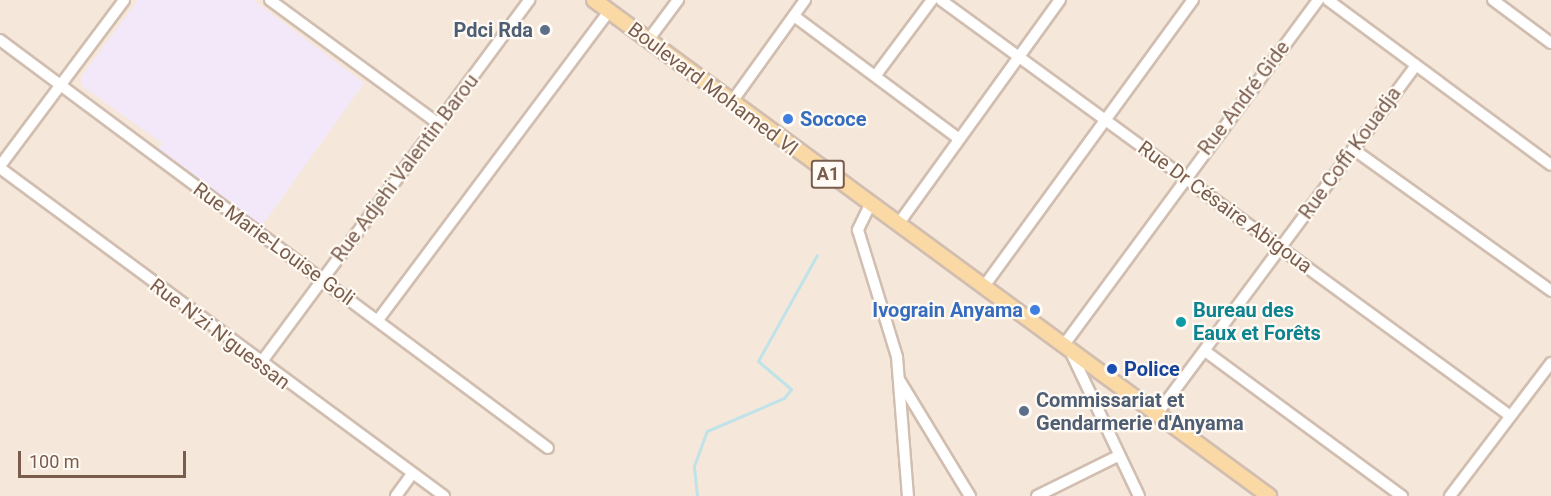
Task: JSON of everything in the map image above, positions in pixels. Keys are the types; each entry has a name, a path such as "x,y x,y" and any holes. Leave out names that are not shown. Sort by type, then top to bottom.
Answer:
{"main road":[{"name":"Boulevard Mohamed VI","path":"594,0 870,205 899,223 1066,342 1157,414 1269,496"}],"street":[{"path":"0,167 124,0"},
{"path":"270,0 439,124"},
{"name":"Rue Adjehi Valentin Barou","path":"260,364 529,0"},
{"path":"649,39 678,0"},
{"path":"731,103 805,0"},
{"path":"876,75 932,0"},
{"name":"Rue Dr Césaire Abigoua","path":"941,0 1509,415"},
{"path":"899,223 1060,0"},
{"path":"986,285 1193,0"},
{"name":"Rue André Gide","path":"1066,342 1185,177 1318,0"},
{"path":"1328,0 1551,165"},
{"path":"1493,0 1551,43"},
{"path":"378,320 609,11"},
{"path":"794,16 959,139"},
{"name":"Rue Marie-Louise Goli","path":"0,40 548,448"},
{"name":"Rue Coffi Kouadja","path":"1157,414 1415,66"},
{"path":"1353,149 1551,291"},
{"name":"Rue N'zi N'guessan","path":"0,167 260,364 444,496"},
{"path":"870,205 858,230 900,381 908,496"},
{"path":"1066,342 1118,456 1139,496"},
{"path":"1205,351 1402,496"},
{"path":"1450,496 1509,415 1551,363"},
{"path":"900,381 970,496"},
{"path":"1037,496 1118,456"},
{"path":"396,496 412,474"}],"shaded area":[{"path":"0,0 1551,0 1551,496 0,496"},
{"path":"138,0 253,0 364,83 259,230 155,154 162,143 81,85 81,77"}],"waterway":[{"path":"697,496 694,466 707,431 784,398 791,389 758,361 817,255"}],"place":[{"name":"Pdci Rda","path":"545,30"},
{"name":"Sococe","path":"788,119"},
{"name":"Ivograin Anyama","path":"1035,310"},
{"name":"Bureau des Eaux et Forêts","path":"1181,322"},
{"name":"Police","path":"1112,369"},
{"name":"Commissariat et Gendarmerie d'Anyama","path":"1024,411"}]}
